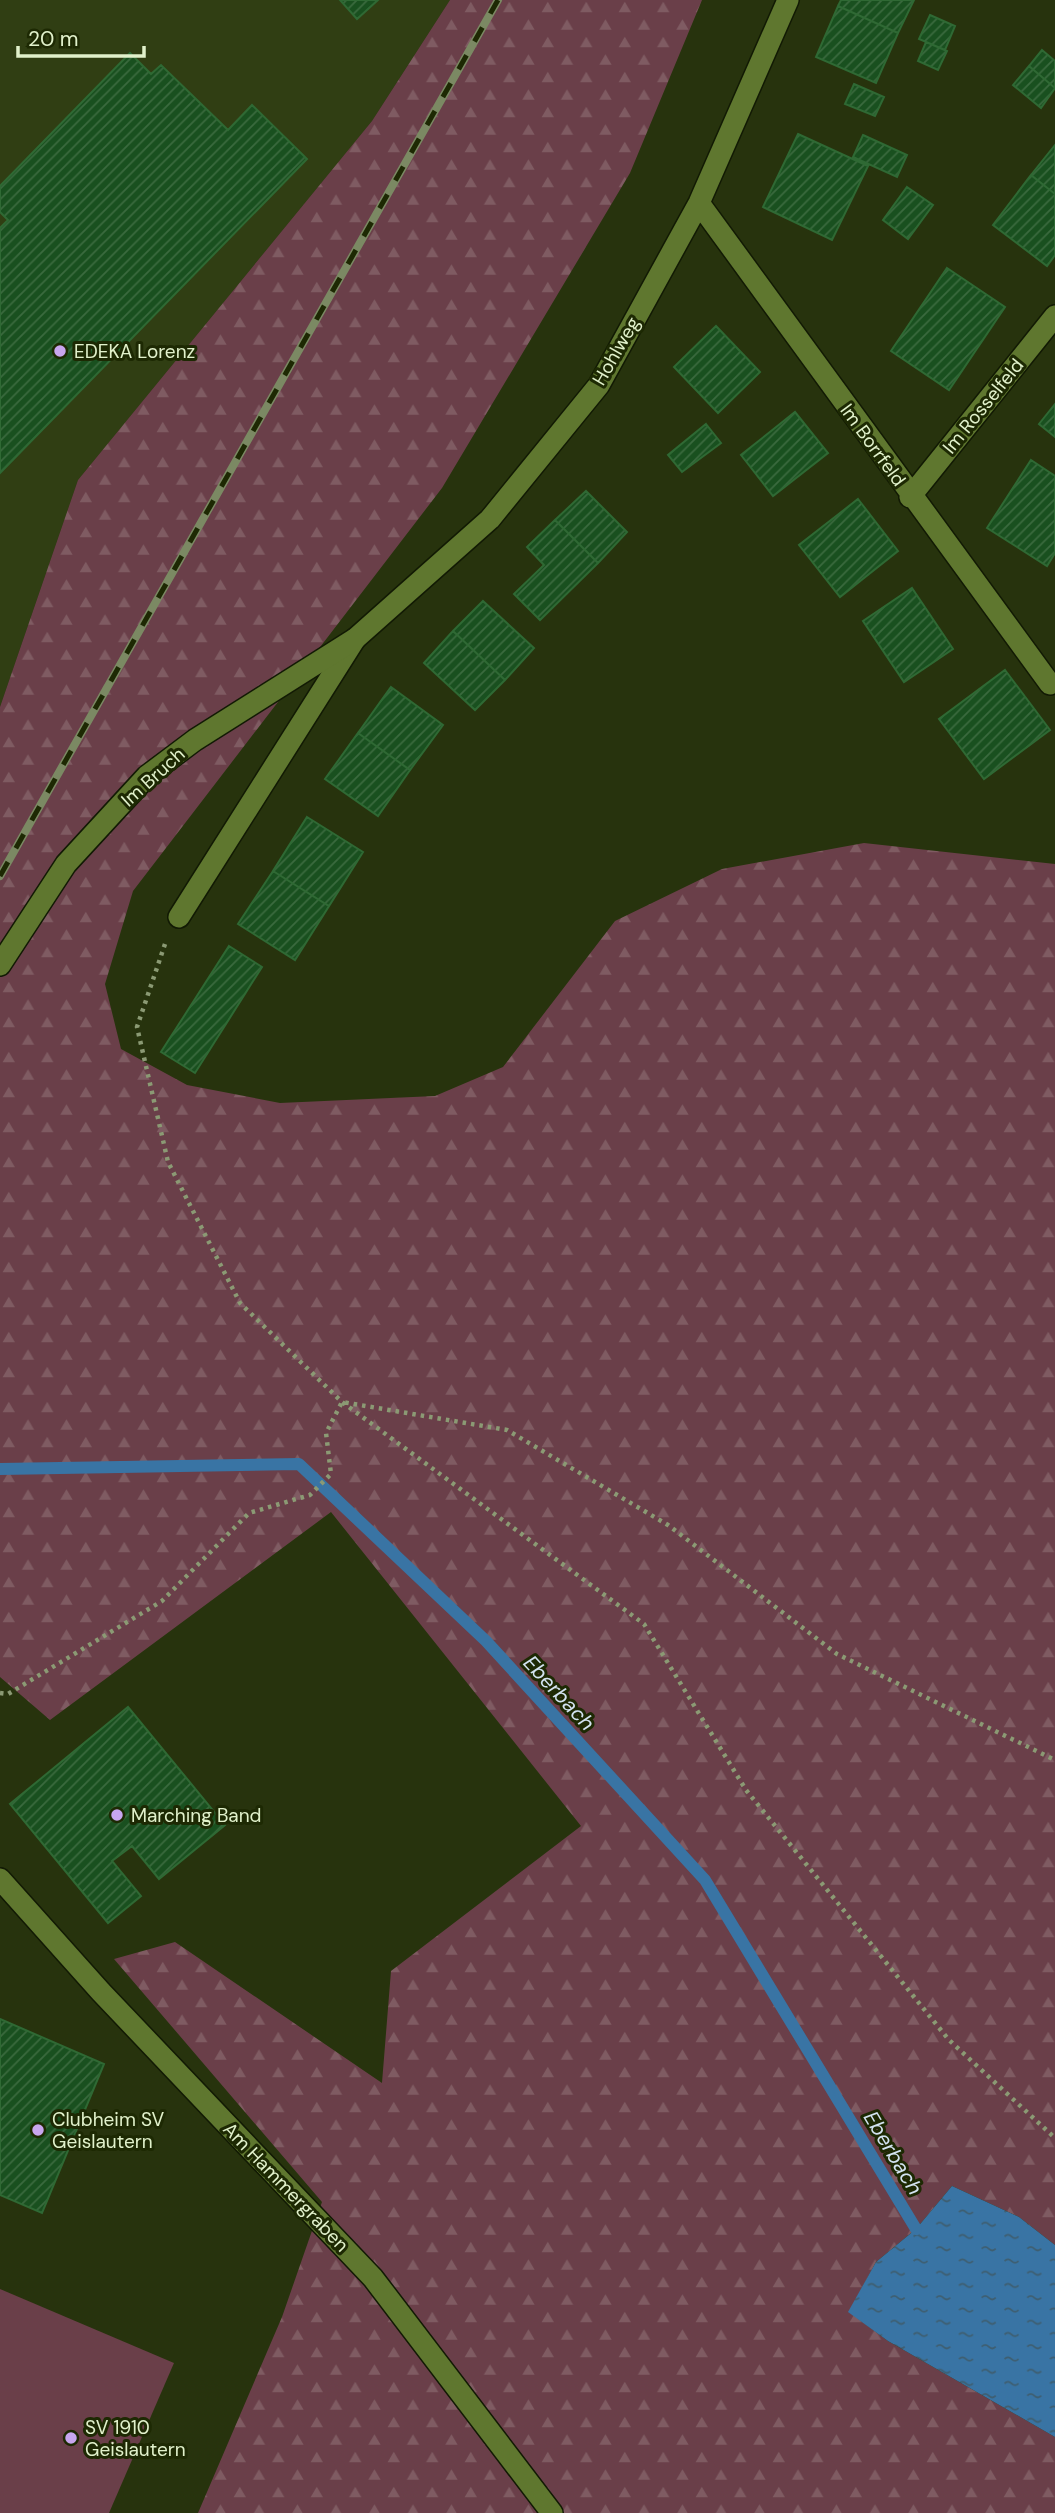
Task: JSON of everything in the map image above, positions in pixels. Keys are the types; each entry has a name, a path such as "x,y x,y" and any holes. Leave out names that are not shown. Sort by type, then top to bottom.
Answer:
{"street":[{"name":"Hohlweg","path":"355,639 490,519 599,385 699,203 788,0"},
{"name":"Im Borrfeld","path":"699,203 910,497 1050,684"},
{"name":"Im Rosselfeld","path":"910,497 1055,316"},
{"path":"179,917 355,639"},
{"name":"Im Bruch","path":"0,965 66,864 148,776 195,740 355,639"},
{"name":"Am Hammergraben","path":"0,1879 110,2002 373,2278 552,2513"}],"path":[{"path":"179,917 159,956 136,1027 168,1162 240,1303 342,1402 644,1624 746,1790 949,2040 1055,2138"},
{"path":"0,1693 8,1694 162,1601 249,1513 310,1495 331,1474 326,1433 342,1402"},
{"path":"342,1402 507,1430 668,1525 837,1654 1055,1760"}],"shaded area":[{"path":"0,0 450,0 372,121 78,480 0,707"}],"green space":[{"path":"450,0 702,0 630,173 442,488 133,891 105,984 121,1049 187,1085 280,1103 435,1096 503,1067 615,921 722,869 864,843 1055,864 1055,2245 1019,2217 952,2186 916,2229 876,2262 849,2312 888,2341 1055,2437 1055,2513 198,2513 282,2317 322,2202 114,1959 175,1942 382,2083 391,1971 581,1826 331,1512 50,1720 0,1677 0,707 78,480 372,121"},
{"name":"SV 1910 Geislautern","path":"0,2289 174,2363 109,2513 0,2513"}],"water":[{"path":"952,2186 1019,2217 1055,2245 1055,2437 888,2341 848,2312 876,2262 916,2229"}],"building":[{"path":"340,0 378,0 357,19"},
{"path":"841,0 914,0 898,33 838,6"},
{"path":"838,6 898,33 876,83 816,57"},
{"path":"930,15 955,26 945,50 919,39"},
{"path":"926,42 947,51 938,70 918,61"},
{"path":"1042,50 1055,61 1055,88 1029,66"},
{"name":"EDEKA Lorenz","path":"130,53 151,74 161,65 228,130 252,105 307,159 0,473 0,228 8,220 0,212 0,186"},
{"path":"1029,66 1055,88 1041,108 1013,85"},
{"path":"854,84 884,97 875,116 845,104"},
{"path":"798,134 868,166 832,240 763,207"},
{"path":"863,135 907,155 897,177 853,157"},
{"path":"1055,145 1055,194 1031,175"},
{"path":"1031,175 1055,194 1055,255 1047,266 993,225"},
{"path":"907,187 933,205 908,239 883,220"},
{"path":"947,268 1005,307 949,390 891,351"},
{"path":"716,326 760,372 718,413 674,367"},
{"path":"1055,404 1055,437 1039,424"},
{"path":"795,412 828,453 773,496 741,455"},
{"path":"706,424 721,443 682,472 668,455"},
{"path":"1031,460 1055,476 1055,553 1047,566 987,528"},
{"path":"586,491 627,532 598,563 555,520"},
{"path":"858,499 898,551 840,597 799,545"},
{"path":"555,520 598,563 540,620 514,594 544,565 527,547"},
{"path":"912,588 953,649 904,682 863,621"},
{"path":"483,601 534,648 505,680 453,631"},
{"path":"453,631 505,680 475,710 424,663"},
{"path":"1005,670 1050,730 984,779 939,719"},
{"path":"391,687 443,725 410,770 358,733"},
{"path":"358,733 410,770 378,816 325,779"},
{"path":"307,817 363,852 329,906 273,871"},
{"path":"273,871 329,906 295,960 238,924"},
{"path":"229,946 262,967 195,1073 161,1052"},
{"name":"Marching Band","path":"128,1707 225,1825 159,1879 132,1846 112,1861 141,1896 108,1923 10,1804"},
{"name":"Clubheim SV Geislautern","path":"0,2019 104,2064 42,2213 0,2195"}],"waterway":[{"name":"Eberbach","path":"0,1469 299,1464 486,1641 705,1880 916,2229"}],"railway":[{"path":"0,876 498,0"}],"place":[{"name":"EDEKA Lorenz","path":"60,351"},
{"name":"Marching Band","path":"117,1815"},
{"name":"Clubheim SV Geislautern","path":"38,2130"},
{"name":"SV 1910 Geislautern","path":"71,2438"}]}
